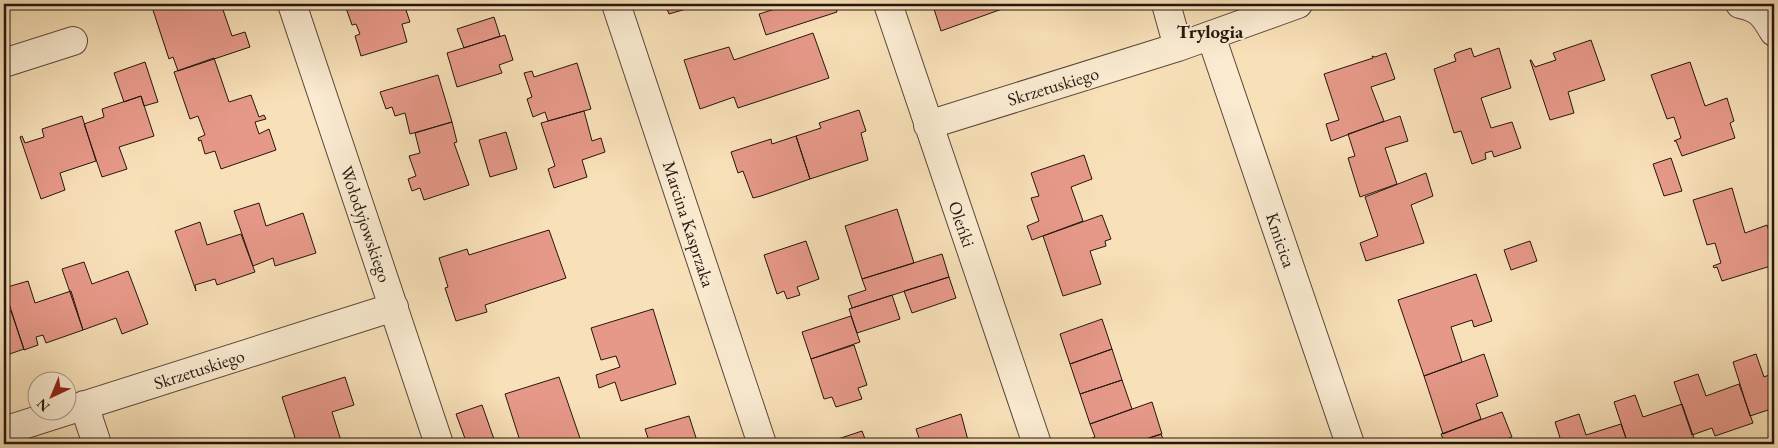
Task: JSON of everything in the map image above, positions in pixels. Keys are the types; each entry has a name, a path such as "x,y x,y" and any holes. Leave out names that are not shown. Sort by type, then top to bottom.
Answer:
{"street":[{"name":"Wołodyjowskiego","path":"292,4 439,444"},
{"name":"Marcina Kasprzaka","path":"616,4 762,444"},
{"name":"Oleńki","path":"888,4 1037,444"},
{"path":"1166,4 1178,48"},
{"name":"Skrzetuskiego","path":"928,125 1178,48 1298,4"},
{"path":"1747,5 1765,17 1774,32"},
{"name":"Kmicica","path":"1211,36 1350,444"},
{"path":"4,63 72,41"},
{"name":"Skrzetuskiego","path":"4,431 394,307"},
{"path":"84,405 97,444"}],"building":[{"path":"151,4 196,4 197,6 221,4 232,36 245,32 250,47 178,71 173,57 169,59"},
{"path":"404,4 410,22 402,24 407,42 361,56 355,36 360,34 356,24 352,25 345,5"},
{"path":"665,4 703,4 669,14"},
{"path":"791,4 835,4 837,12 766,35 759,14"},
{"path":"948,4 1001,4 1002,9 941,31 934,9"},
{"path":"494,17 500,36 464,48 457,29"},
{"path":"813,33 829,78 738,108 734,97 700,109 684,60 729,47 734,60"},
{"path":"505,35 513,60 499,65 502,73 457,87 447,53"},
{"path":"1591,40 1605,80 1568,92 1574,113 1550,120 1530,60 1535,67 1556,60 1553,53"},
{"path":"1471,48 1474,57 1499,48 1511,88 1481,98 1491,128 1512,122 1521,148 1494,157 1492,151 1485,153 1486,159 1472,164 1461,131 1454,133 1434,69 1456,61 1454,55 1456,53"},
{"path":"1386,53 1395,79 1371,87 1384,121 1331,141 1326,124 1339,120 1324,74 1373,58 1372,56 1375,57"},
{"path":"214,58 229,102 251,95 259,117 264,115 266,119 255,122 259,134 269,129 276,150 221,169 215,151 205,154 201,140 199,141 198,138 205,135 198,116 190,119 174,72"},
{"path":"145,62 158,102 144,106 141,96 124,102 114,73"},
{"path":"1690,62 1705,106 1727,98 1734,121 1730,123 1735,138 1682,156 1676,141 1674,141 1681,138 1674,117 1667,119 1651,75"},
{"path":"577,63 591,109 548,121 545,112 533,117 527,99 532,97 524,73 532,71 534,77"},
{"path":"438,75 452,122 410,134 405,113 395,116 392,107 386,109 380,92"},
{"path":"141,96 154,136 119,147 127,169 102,177 84,124 104,117 102,109"},
{"path":"859,110 866,131 861,133 868,160 810,179 796,136 821,128 819,123"},
{"path":"584,111 592,141 601,138 605,152 582,160 587,177 554,188 548,169 555,166 541,123"},
{"path":"82,116 96,161 60,173 65,190 41,199 20,137 22,136 25,143 44,137 42,129"},
{"path":"1400,116 1408,141 1385,148 1397,184 1360,197 1348,158 1355,156 1348,134"},
{"path":"452,122 457,142 454,143 469,185 424,200 420,188 412,191 408,179 416,176 409,156 420,153 415,133"},
{"path":"506,132 517,169 490,177 479,140"},
{"path":"796,136 810,179 753,198 743,171 738,173 731,152 771,139 772,144"},
{"path":"1084,155 1092,179 1071,187 1083,221 1032,240 1027,226 1039,221 1031,198 1039,196 1031,173"},
{"path":"1671,158 1682,191 1664,196 1653,164"},
{"path":"1426,173 1433,196 1411,205 1424,243 1366,261 1360,243 1378,236 1365,197"},
{"path":"1732,188 1745,233 1767,225 1774,244 1774,248 1771,250 1774,265 1722,281 1717,267 1714,268 1713,266 1721,263 1715,243 1707,245 1693,200"},
{"path":"259,203 266,226 303,213 316,253 275,266 273,258 253,266 234,211"},
{"path":"897,209 914,263 862,279 845,226"},
{"path":"1102,215 1111,239 1105,241 1106,246 1090,251 1101,284 1063,296 1043,236"},
{"path":"200,222 207,245 241,234 255,272 217,285 215,279 195,285 196,291 175,231"},
{"path":"549,230 566,278 485,305 487,312 456,321 445,288 448,287 439,258 467,249 469,255"},
{"path":"806,241 819,279 797,287 800,295 787,299 784,291 777,294 764,255"},
{"path":"1530,241 1537,261 1511,270 1504,250"},
{"path":"942,254 949,277 852,308 848,296 866,290 862,279"},
{"path":"84,262 92,284 128,271 148,324 122,334 116,318 83,330 62,269"},
{"path":"1476,274 1492,321 1474,327 1472,320 1451,327 1462,362 1424,376 1398,300"},
{"path":"949,277 956,298 912,313 904,291"},
{"path":"28,281 35,303 71,291 83,330 46,343 43,335 36,337 38,345 24,350 4,288"},
{"path":"892,295 900,319 857,333 849,309"},
{"path":"653,309 676,384 621,401 615,382 599,388 596,375 620,367 616,356 601,360 591,328"},
{"path":"11,311 24,349 4,356 4,313"},
{"path":"851,316 860,342 811,359 802,332"},
{"path":"1102,319 1112,349 1070,364 1060,334"},
{"path":"854,345 867,385 858,388 862,399 836,407 832,397 824,399 811,359"},
{"path":"1112,349 1122,380 1080,394 1070,364"},
{"path":"1484,354 1498,396 1476,404 1481,419 1443,434 1424,376"},
{"path":"1756,354 1764,377 1774,373 1774,416 1771,409 1750,416 1733,362"},
{"path":"1698,374 1706,396 1739,384 1753,423 1715,436 1712,428 1692,435 1674,382"},
{"path":"345,377 354,405 332,412 342,444 297,444 282,397"},
{"path":"559,377 582,444 521,444 505,394"},
{"path":"1122,380 1132,409 1090,424 1080,394"},
{"path":"1635,395 1643,417 1682,404 1695,441 1686,444 1628,444 1614,402"},
{"path":"1152,402 1162,434 1130,444 1083,444 1082,442 1095,437 1090,424"},
{"path":"482,405 495,442 467,444 456,414"},
{"path":"1502,412 1512,437 1492,444 1445,444 1441,434"},
{"path":"961,414 969,444 921,444 916,429"},
{"path":"1579,414 1586,435 1621,424 1628,444 1562,444 1555,422"},
{"path":"689,416 698,444 650,444 645,429"},
{"path":"862,431 867,444 823,444"},
{"path":"1161,434 1165,444 1130,444"}],"district":[{"name":"Trylogia","path":"1210,31"}]}
